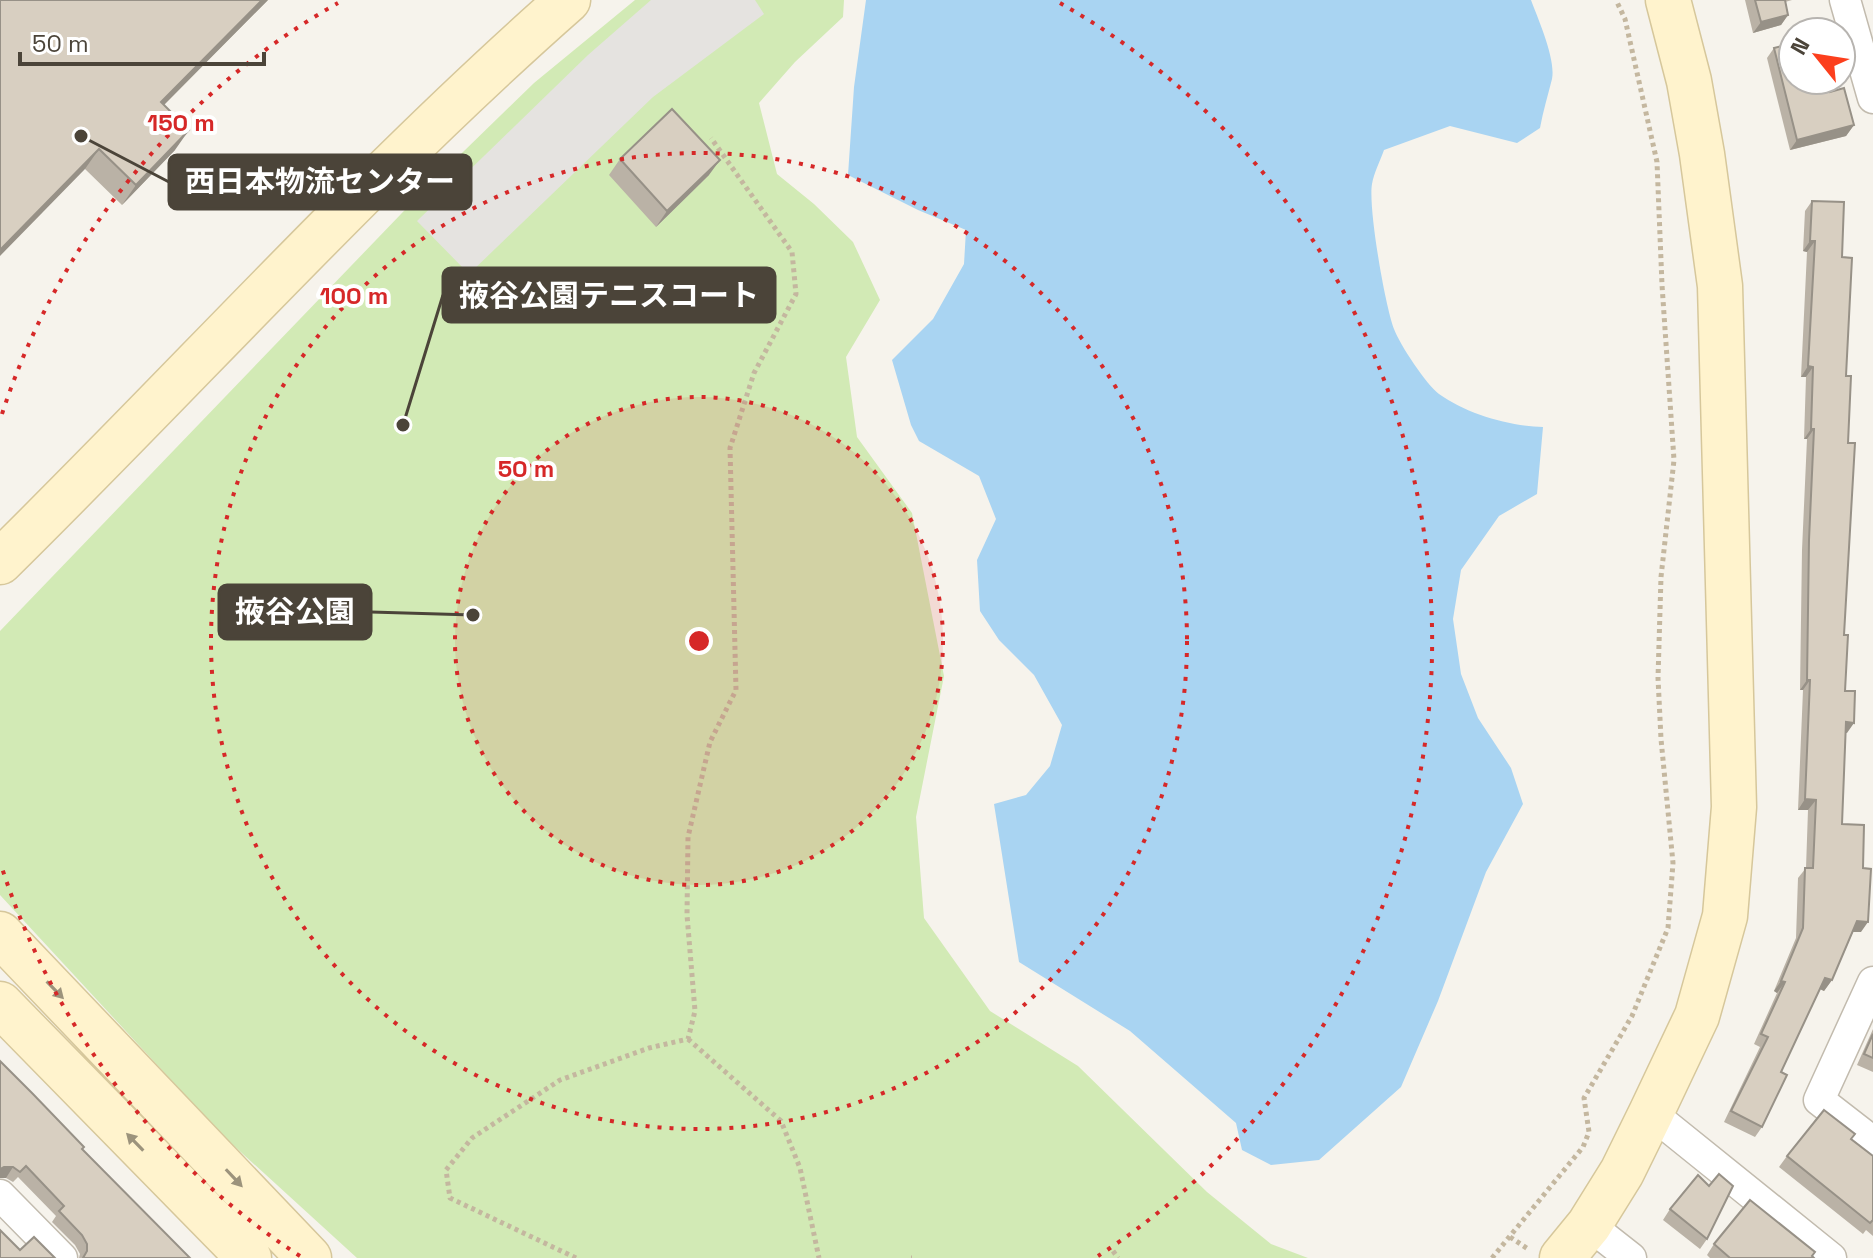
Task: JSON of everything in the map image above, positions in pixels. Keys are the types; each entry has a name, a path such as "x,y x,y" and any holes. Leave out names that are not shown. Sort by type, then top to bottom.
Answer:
{"street":[{"path":"0,562 328,227 504,56 568,0"},
{"path":"1631,1258 1575,1241 1622,1172 1697,1016 1725,916 1734,807 1720,286 1689,81 1668,0"},
{"path":"1845,0 1873,98"},
{"path":"0,934 309,1258"},
{"path":"1873,982 1819,1100 1873,1142"},
{"path":"0,1004 249,1258"},
{"path":"1651,1113 1831,1258"},
{"path":"0,1195 62,1258"}],"path":[{"path":"1492,1258 1583,1147 1589,1132 1584,1098 1632,1016 1668,928 1673,863 1658,678 1661,577 1674,460 1657,162 1625,19 1616,0"},
{"path":"688,1039 695,1011 687,915 688,837 710,742 736,690 730,448 754,373 796,294 792,252 711,138"},
{"path":"576,1258 450,1198 446,1170 472,1138 560,1080 649,1048 688,1039"},
{"path":"688,1039 781,1121 800,1168 819,1258"},
{"path":"1113,1251 1118,1258"}],"green space":[{"path":"635,0 844,0 843,17 795,62 759,103 777,174 853,242 880,300 846,357 857,437 912,513 944,676 916,817 924,918 990,1011 1078,1066 1207,1192 1271,1244 1308,1258 357,1258 221,1134 0,895 0,631 426,188 534,83"}],"shaded area":[{"path":"651,0 755,0 764,14 653,97 469,274 417,221 588,55"}],"water":[{"path":"866,0 1531,0 1546,39 1553,71 1540,128 1517,143 1450,126 1384,150 1373,180 1371,196 1390,317 1397,336 1421,373 1439,394 1475,413 1516,424 1543,427 1537,494 1499,516 1461,570 1453,619 1461,674 1478,718 1511,768 1523,804 1486,872 1438,1001 1401,1087 1319,1160 1271,1165 1242,1150 1236,1123 1130,1031 1019,962 994,804 1026,795 1050,766 1062,725 1034,675 999,640 980,611 977,560 996,519 979,476 919,441 911,425 892,360 933,319 964,264 966,230 848,175 854,87"}],"building":[{"path":"0,0 262,0 161,102 189,130 136,185 99,149 0,250"},
{"path":"1755,0 1785,0 1788,15 1761,22"},
{"path":"1786,96 1846,96 1854,125 1797,140"},
{"path":"672,109 720,160 667,211 620,159"},
{"path":"1812,201 1844,202 1842,257 1852,258 1846,376 1851,376 1848,443 1855,443 1844,635 1848,635 1845,691 1855,691 1854,723 1846,722 1842,824 1864,825 1863,868 1871,869 1868,922 1857,921 1832,980 1825,978 1781,1072 1787,1075 1762,1127 1731,1111 1768,1037 1761,1034 1785,982 1781,981 1803,928 1805,868 1813,868 1816,800 1805,799 1814,429 1811,429 1813,367 1808,366 1815,241 1810,241"},
{"path":"1873,1034 1873,1058 1864,1054"},
{"path":"0,1061 190,1258 83,1258 87,1244 59,1211 64,1206 26,1166 20,1172 13,1167 0,1169"},
{"path":"1824,1110 1855,1134 1851,1139 1873,1156 1873,1220 1870,1223 1787,1156"},
{"path":"1719,1174 1733,1186 1707,1239 1670,1209 1698,1175 1709,1186"},
{"path":"1750,1200 1815,1252 1814,1258 1730,1258 1714,1244"},
{"path":"0,1230 20,1250 34,1237 55,1258 0,1258"}],"place":[{"name":"西日本物流センター","path":"81,136"},
{"name":"掖谷公園テニスコート","path":"403,425"},
{"name":"掖谷公園","path":"473,615"}]}
